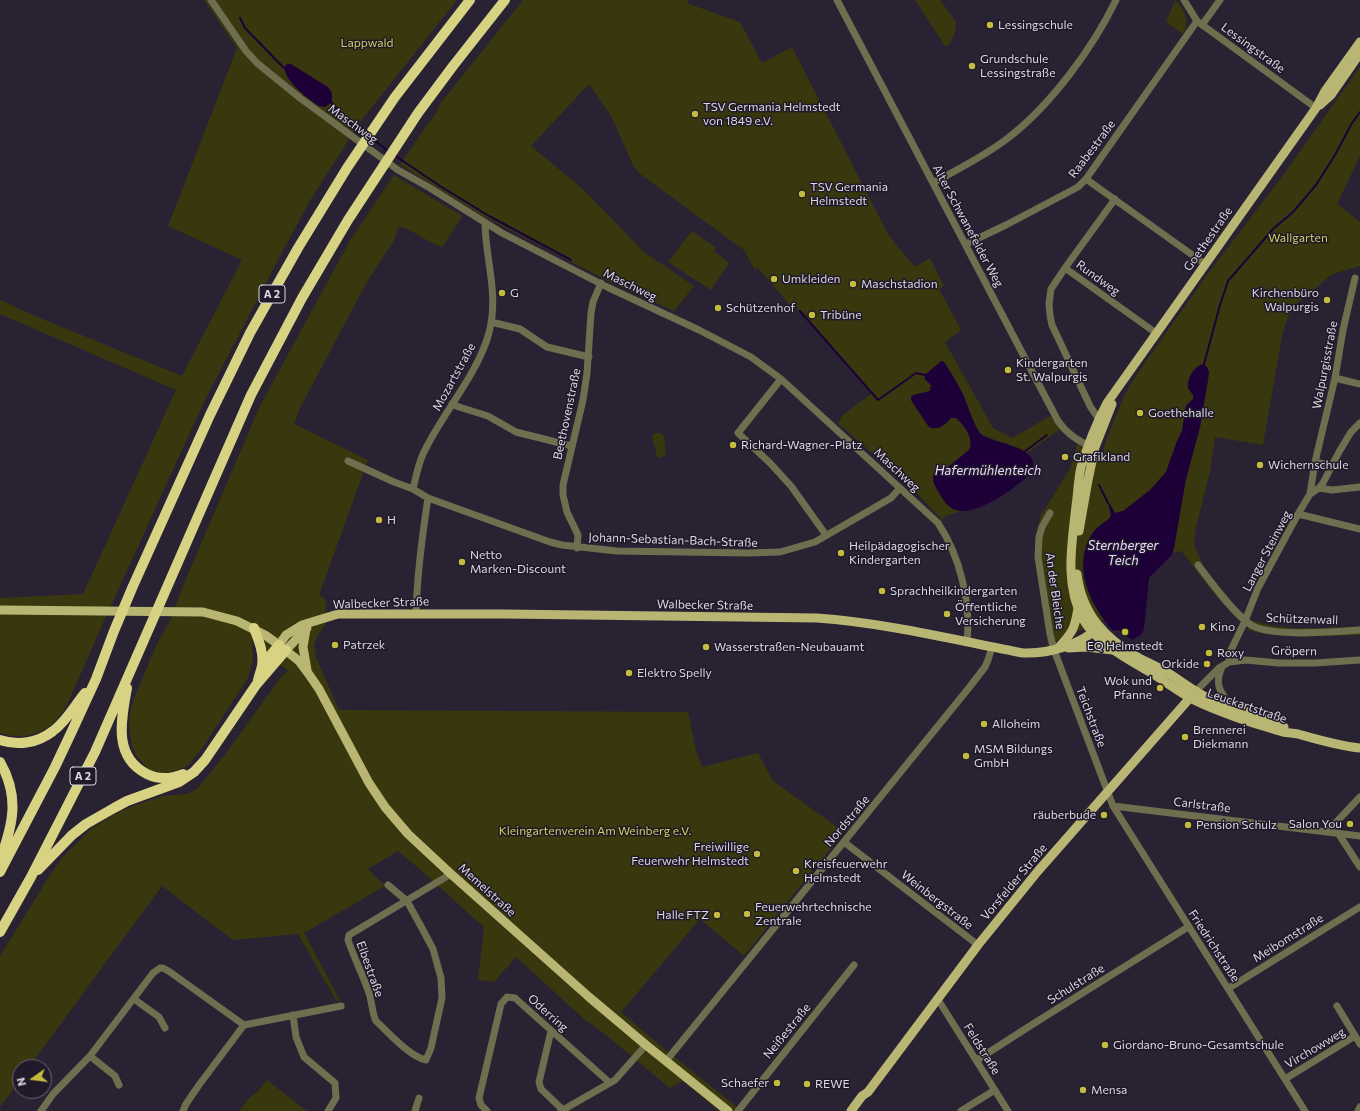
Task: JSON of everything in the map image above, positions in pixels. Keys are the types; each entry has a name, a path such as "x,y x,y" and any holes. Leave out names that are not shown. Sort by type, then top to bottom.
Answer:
{"highway":[{"name":"A 2","path":"0,872 55,767 96,679 133,586 210,415 250,333 347,168 395,97 470,0"},
{"name":"A 2","path":"0,932 31,878 95,752 251,395 302,298 348,220 418,114 453,66 505,0"},
{"path":"254,628 261,647 263,659 256,685"},
{"path":"262,666 282,647"},
{"path":"31,878 72,835 86,824 127,801 179,782 194,772 205,760 282,647"},
{"path":"130,671 124,704 122,730 125,751 132,763 142,772 151,776 171,778 182,775 205,760"},
{"path":"0,740 5,742 25,743 38,740 53,732 65,720 96,679"},
{"path":"0,762 8,777 12,798 12,817 9,836 0,860"}],"main road":[{"name":"Goethestraße","path":"1096,630 1083,602 1076,572 1080,522 1098,418 1119,384 1316,108 1325,90 1360,42"},
{"name":"Goethestraße","path":"1316,108 1331,95 1360,54"},
{"name":"Goethestraße","path":"1096,630 1086,624 1078,608 1072,589 1071,550 1079,480 1119,384"},
{"path":"1056,649 1067,639 1075,625 1078,608"},
{"name":"Memelstraße","path":"0,610 203,612 237,621 254,628 282,647 298,661 319,689 358,764 385,807 408,834 589,997 728,1111"},
{"name":"Walbecker Straße","path":"282,647 288,633 302,625 309,626 338,614 817,618 864,623 1023,653 1033,653 1056,649 1077,641 1096,630"},
{"path":"308,673 303,647 309,626"},
{"path":"1096,630 1114,651 1159,677 1193,694"},
{"path":"1096,630 1109,637 1132,654 1162,669 1193,694"},
{"path":"1056,649 1086,646 1114,651"},
{"name":"Leuckartstraße","path":"1193,694 1231,706 1286,727 1296,734"},
{"name":"Leuckartstraße","path":"1193,694 1226,713 1285,732 1325,742 1360,748"},
{"name":"Vorsfelder Straße","path":"851,1111 862,1096 868,1092 978,945 1038,871 1193,694"},
{"name":"Vorsfelder Straße","path":"858,1111 866,1099 868,1092"}],"street":[{"name":"Maschweg","path":"211,0 246,51 269,74 398,170 485,224 600,283 699,330 751,357 782,380 938,523 951,545 961,575 969,625 966,642"},
{"name":"Alter Schwanefelder Weg","path":"837,0 932,184 966,244 1058,421 1070,435 1092,446"},
{"path":"932,184 997,147 1018,131 1039,111 1086,52 1116,0"},
{"name":"Lessingstraße","path":"1184,0 1200,23 1316,108"},
{"name":"Raabestraße","path":"966,244 1006,225 1078,187 1086,179 1200,23 1220,0"},
{"path":"1086,179 1205,264"},
{"path":"1065,268 1115,199"},
{"name":"Mozartstraße","path":"413,489 423,455 477,362 485,343 491,322 493,284 486,243 485,224"},
{"name":"Rundweg","path":"1098,418 1090,406 1052,325 1049,304 1051,289 1065,268 1156,332"},
{"name":"Walpurgisstraße","path":"1316,459 1335,378 1346,314 1355,278"},
{"name":"Beethovenstraße","path":"577,548 578,535 569,518 563,495 563,485 583,400 591,313 593,302 600,283"},
{"path":"491,322 520,329 547,346 588,357"},
{"path":"1335,378 1360,384"},
{"path":"782,380 738,433 770,463 791,486 826,535"},
{"path":"452,404 488,416 516,432 572,446"},
{"name":"Langer Steinweg","path":"1310,494 1319,488 1323,483 1351,432 1360,423"},
{"path":"1316,459 1332,466"},
{"name":"Langer Steinweg","path":"1226,663 1258,588 1310,494 1316,459"},
{"name":"Johann-Sebastian-Bach-Straße","path":"348,461 413,489 428,498 550,542 577,548 617,551 780,552 815,542 891,498 900,488"},
{"path":"1319,488 1332,490 1360,487"},
{"path":"416,614 418,573 428,498"},
{"name":"An der Bleiche","path":"1050,513 1040,532 1038,557 1049,627 1056,649"},
{"path":"1298,514 1360,529"},
{"name":"Schützenwall","path":"1198,565 1237,613 1257,628 1274,631 1310,632 1360,630"},
{"name":"Nordstraße","path":"666,1061 985,667 992,647"},
{"name":"Teichstraße","path":"1056,649 1108,792"},
{"name":"Gröpern","path":"1226,663 1246,660 1315,664 1360,660"},
{"path":"1193,694 1226,663"},
{"name":"Leuckartstraße","path":"1226,663 1218,676 1219,689 1231,706"},
{"name":"Friedrichstraße","path":"1108,792 1113,806 1305,1111"},
{"path":"1328,832 1360,797"},
{"name":"Carlstraße","path":"1113,806 1360,836"},
{"path":"1338,833 1360,868"},
{"name":"Weinbergstraße","path":"844,842 978,945"},
{"name":"Elbestraße","path":"407,901 433,950 441,978 443,992 431,1048 426,1060 413,1055 376,1021 367,986 348,940 349,935 451,874"},
{"path":"388,885 407,901"},
{"name":"Meibomstraße","path":"1228,988 1360,907"},
{"name":"Schulstraße","path":"977,1060 1188,927"},
{"name":"Neißestraße","path":"738,1111 854,965"},
{"path":"41,1111 53,1094 90,1056 152,973 160,968 170,972 244,1025"},
{"name":"Oderring","path":"487,1111 481,1105 479,1098 503,1001 507,997 515,998 610,1084"},
{"name":"Feldstraße","path":"937,998 1008,1111"},
{"path":"134,999 159,1017 166,1028"},
{"path":"183,1111 199,1085 244,1025 341,1006"},
{"name":"Virchowweg","path":"1337,1006 1360,1044"},
{"path":"293,1015 296,1036 304,1057 335,1083 337,1093 336,1098 328,1111"},
{"path":"551,1031 539,1082 541,1089 562,1110 610,1084 619,1077 646,1045"},
{"name":"Virchowweg","path":"1285,1078 1355,1036"},
{"path":"90,1056 115,1076 119,1085"},
{"path":"961,1111 995,1090"},
{"path":"415,1111 419,1098"},
{"path":"1358,1111 1360,1107"}],"green space":[{"name":"Lappwald","path":"204,0 457,0 360,122 311,199 204,402 68,703 55,720 40,732 31,735 11,736 0,733 0,598 83,594 176,390 0,314 0,300 35,316 182,376 242,260 168,226 237,48"},
{"path":"523,0 687,0 689,4 740,22 762,63 792,47 888,234 915,267 930,258 944,286 939,289 961,330 945,342 993,428 1012,438 1050,416 1060,429 1027,453 1018,448 982,435 978,431 954,377 943,361 924,378 931,385 930,391 913,395 912,402 929,427 931,428 945,424 951,418 956,418 970,437 971,442 969,450 948,467 937,472 933,481 947,504 962,511 948,515 942,520 913,489 838,423 843,415 872,393 793,303 790,305 758,268 755,270 744,250 640,174 634,167 611,116 589,84 531,146 584,190 644,252 694,286 674,311 610,282 483,216 400,165 436,114 440,104"},
{"path":"915,0 940,0 956,22 954,35 948,46 945,46"},
{"path":"1175,0 1184,11 1186,25 1183,34 1166,22"},
{"name":"Wallgarten","path":"1360,67 1360,156 1337,204 1360,222 1360,266 1330,276 1297,303 1291,311 1282,336 1263,445 1215,437 1210,472 1195,532 1194,545 1204,567 1240,612 1244,613 1238,620 1211,590 1183,553 1180,551 1173,553 1186,479 1200,427 1208,380 1188,388 1193,395 1193,399 1186,405 1182,431 1166,472 1153,488 1123,511 1115,513 1108,505 1111,514 1110,518 1100,525 1092,535 1087,545 1084,556 1085,579 1092,600 1104,620 1048,645 1035,557 1035,540 1041,515 1070,469 1078,442 1101,457 1125,394 1137,374 1207,275 1284,174"},
{"name":"Kleingartenverein Am Weinberg e.V.","path":"394,175 462,216 443,247 399,226 393,242 368,280 300,408 294,424 368,460 319,595 326,600 325,625 318,635 314,645 316,657 339,710 688,712 696,751 702,767 758,753 773,781 844,832 744,956 700,919 621,1012 742,1111 719,1111 683,1081 670,1088 601,1031 584,1019 516,957 494,982 478,980 484,927 398,851 368,869 385,886 304,933 340,1000 337,1002 298,934 233,940 162,886 35,1059 12,1059 12,1091 0,1107 0,956 50,875 62,858 91,829 113,815 162,796 187,794 197,789 224,756 281,677 288,671 252,640 253,659 248,678 203,747 191,762 185,767 172,772 155,772 147,768 136,755 132,746 129,726 130,711 155,648 171,619 183,586 259,408 349,242"},
{"path":"692,231 716,248 714,251 729,263 711,290 668,262"},
{"path":"654,433 660,433 664,436 666,455 661,458 657,456 652,437"},
{"path":"1250,620 1264,624 1291,628 1360,626 1360,635 1275,635 1247,630"},
{"path":"267,1080 307,1111 239,1111 249,1098 258,1091"}],"water":[{"path":"287,64 291,64 328,87 332,95 330,103 325,107 319,106 298,90 286,74 284,68"},
{"name":"Hafermühlenteich","path":"941,361 944,362 961,390 979,432 988,438 1021,450 1028,454 1032,460 1032,470 1021,482 986,505 970,510 956,510 948,506 936,487 933,476 937,472 948,467 969,450 971,442 968,432 956,418 951,418 944,425 938,428 929,427 911,400 911,397 914,395 930,391 931,385 925,379 925,375"},
{"name":"Sternberger Teich","path":"1204,364 1209,372 1208,380 1200,427 1186,479 1174,548 1171,556 1149,578 1144,629 1142,634 1132,640 1118,630 1113,631 1097,610 1091,598 1086,585 1084,572 1083,559 1086,546 1092,534 1098,527 1110,518 1111,514 1108,503 1115,513 1123,511 1150,490 1166,472 1182,431 1186,406 1193,399 1193,395 1188,388 1190,377 1197,367"}],"waterway":[{"path":"240,18 245,28 284,68"},
{"path":"331,102 347,121 366,135"},
{"path":"1204,364 1228,281 1273,229 1293,212 1316,185 1360,112"},
{"path":"371,138 388,151"},
{"path":"394,155 440,186 489,216 571,260"},
{"path":"800,311 878,400 916,373 925,375"},
{"path":"1024,452 1047,435"},
{"path":"1099,485 1108,503"}],"place":[{"name":"Lessingschule","path":"990,25"},
{"name":"Grundschule Lessingstraße","path":"972,66"},
{"name":"TSV Germania Helmstedt von 1849 e.V.","path":"695,114"},
{"name":"TSV Germania Helmstedt","path":"802,194"},
{"name":"Umkleiden","path":"774,279"},
{"name":"Maschstadion","path":"853,284"},
{"name":"G","path":"502,293"},
{"name":"Kirchenbüro Walpurgis","path":"1327,300"},
{"name":"Schützenhof","path":"718,308"},
{"name":"Tribüne","path":"812,315"},
{"name":"Kindergarten St. Walpurgis","path":"1008,370"},
{"name":"Goethehalle","path":"1140,413"},
{"name":"Richard-Wagner-Platz","path":"733,445"},
{"name":"Grafikland","path":"1065,457"},
{"name":"Wichernschule","path":"1260,465"},
{"name":"H","path":"379,520"},
{"name":"Heilpädagogischer Kindergarten","path":"841,553"},
{"name":"Netto Marken-Discount","path":"462,562"},
{"name":"Sprachheilkindergarten","path":"882,591"},
{"name":"Öffentliche Versicherung","path":"947,614"},
{"name":"Kino","path":"1202,627"},
{"name":"EQ Helmstedt","path":"1125,632"},
{"name":"Patrzek","path":"335,645"},
{"name":"Wasserstraßen-Neubauamt","path":"706,647"},
{"name":"Roxy","path":"1209,653"},
{"name":"Orkide","path":"1207,664"},
{"name":"Elektro Spelly","path":"629,673"},
{"name":"Wok und Pfanne","path":"1160,688"},
{"name":"Alloheim","path":"984,724"},
{"name":"Brennerei Diekmann","path":"1185,737"},
{"name":"MSM Bildungs GmbH","path":"966,756"},
{"name":"räuberbude","path":"1104,815"},
{"name":"Salon You","path":"1350,824"},
{"name":"Pension Schulz","path":"1188,825"},
{"name":"Freiwillige Feuerwehr Helmstedt","path":"757,854"},
{"name":"Kreisfeuerwehr Helmstedt","path":"796,871"},
{"name":"Feuerwehrtechnische Zentrale","path":"747,914"},
{"name":"Halle FTZ","path":"717,915"},
{"name":"Giordano-Bruno-Gesamtschule","path":"1105,1045"},
{"name":"Schaefer","path":"777,1083"},
{"name":"REWE","path":"807,1084"},
{"name":"Mensa","path":"1083,1090"}]}
